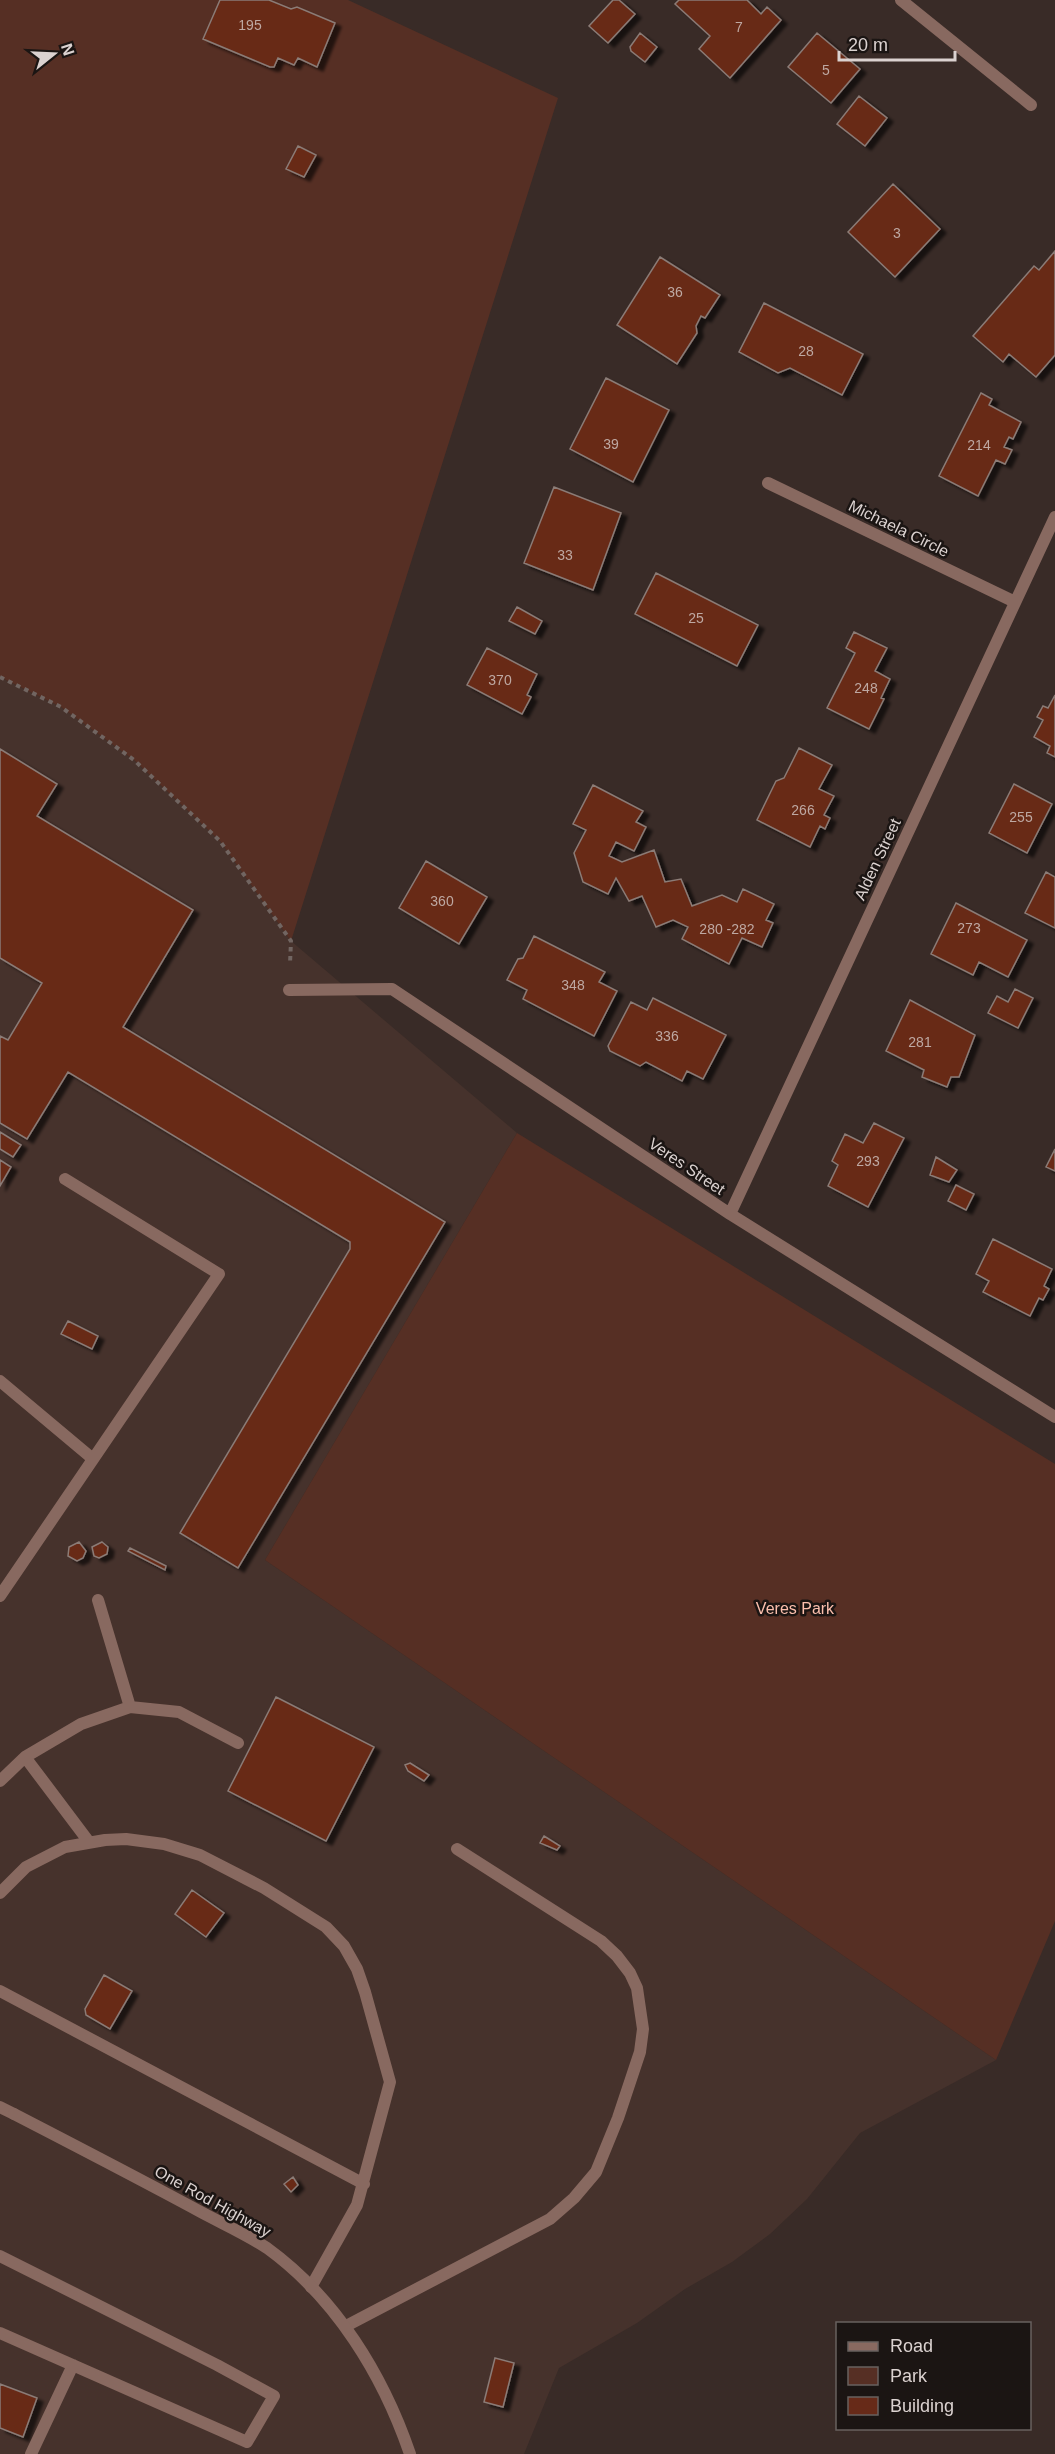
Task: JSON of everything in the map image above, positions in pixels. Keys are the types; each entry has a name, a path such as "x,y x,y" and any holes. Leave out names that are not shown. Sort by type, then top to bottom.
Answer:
{"street":[{"path":"902,0 1031,105"},
{"name":"Michaela Circle","path":"768,483 1015,602"},
{"name":"Alden Street","path":"730,1214 1055,517"},
{"name":"Veres Street","path":"289,990 392,989 730,1214 1055,1417"},
{"path":"0,1596 219,1274 65,1179"},
{"path":"0,1381 93,1459"},
{"path":"98,1600 130,1707"},
{"path":"0,1781 25,1757 81,1724 130,1707 179,1712 238,1743"},
{"path":"25,1757 89,1842"},
{"path":"0,1893 26,1867 65,1846 126,1839 164,1844 200,1855 264,1888 326,1927 344,1946 357,1969 365,1992 390,2082 357,2205 311,2287"},
{"path":"346,2326 550,2219 574,2199 596,2172 618,2118 640,2052 643,2029 637,1988 630,1973 617,1956 601,1941 457,1849"},
{"path":"0,1991 364,2184"},
{"name":"One Rod Highway","path":"0,2107 266,2248 311,2287 346,2326 369,2363 393,2410 410,2454"},
{"path":"0,2256 274,2396 247,2442 0,2333"},
{"path":"31,2454 73,2365"}],"path":[{"path":"0,677 61,707 125,753 220,841 291,941 289,990"}],"shaded area":[{"path":"0,677 61,707 134,760 220,841 291,941 517,1133 265,1560 996,2060 860,2133 807,2199 770,2234 732,2262 685,2289 637,2323 559,2368 524,2454 0,2454"}],"green space":[{"path":"0,0 348,0 558,98 291,941 220,841 134,760 61,707 0,677"},
{"name":"Veres Park","path":"517,1133 1055,1464 1055,1921 996,2060 265,1560"}],"building":[{"path":"220,0 269,0 291,9 297,7 335,23 317,67 298,58 294,65 278,58 274,67 270,67 203,39"},
{"path":"613,0 619,0 635,14 608,43 589,26"},
{"path":"679,0 747,0 761,14 767,7 781,20 730,78 699,49 710,36 675,4"},
{"path":"640,33 657,47 645,62 631,51 630,47"},
{"path":"817,33 860,69 831,103 788,67"},
{"path":"859,96 887,118 865,146 837,124"},
{"path":"298,146 316,155 304,177 286,169"},
{"path":"893,184 940,229 895,277 848,232"},
{"path":"1055,251 1055,355 1036,377 1009,354 1003,362 973,336 1034,266 1039,270"},
{"path":"660,257 720,295 705,318 701,316 696,326 697,333 677,364 617,325"},
{"path":"764,303 863,354 842,395 790,368 778,373 739,352"},
{"path":"606,378 669,410 633,482 570,449"},
{"path":"981,393 992,399 989,405 1021,422 1013,439 1009,437 1004,447 1012,450 1005,464 996,460 978,496 939,476"},
{"path":"554,487 621,513 593,590 524,563"},
{"path":"656,573 758,625 737,666 635,614"},
{"path":"517,607 542,621 535,634 509,621"},
{"path":"854,632 887,648 875,671 890,679 881,698 884,699 869,729 827,708 855,653 846,648"},
{"path":"487,648 537,674 527,695 531,697 522,714 467,685"},
{"path":"1055,695 1055,757 1047,753 1050,746 1034,737 1043,720 1037,717 1043,706 1048,708"},
{"path":"799,748 832,765 819,789 834,796 824,815 830,818 825,829 820,826 810,847 757,820 776,781 784,778"},
{"path":"0,749 57,784 37,816 193,910 123,1027 445,1222 238,1568 180,1533 350,1249 350,1242 68,1072 27,1139 0,1123 0,1036 8,1040 42,983 0,958"},
{"path":"1014,784 1052,804 1027,853 989,833"},
{"path":"593,785 643,811 636,822 646,827 634,851 616,842 609,856 622,862 654,850 665,882 681,879 692,906 722,895 737,902 743,889 774,904 766,920 773,923 762,947 742,938 729,964 682,939 688,927 673,920 656,927 642,896 629,901 616,878 608,894 583,882 574,853 586,830 573,824"},
{"path":"426,861 487,897 459,944 399,908"},
{"path":"1046,872 1055,877 1055,928 1025,913"},
{"path":"956,903 1027,940 1008,977 979,962 973,975 931,954"},
{"path":"534,936 605,972 599,982 617,991 594,1036 523,999 527,990 507,980 518,959 523,958"},
{"path":"1015,989 1033,998 1018,1028 988,1013 997,996 1008,1002"},
{"path":"653,998 726,1035 703,1079 687,1071 682,1081 646,1062 640,1066 610,1051 608,1046 631,1002 647,1010"},
{"path":"910,1000 975,1035 959,1077 951,1077 947,1087 922,1077 924,1070 886,1051"},
{"path":"874,1123 904,1138 868,1207 828,1186 838,1165 832,1161 845,1134 863,1143"},
{"path":"0,1132 21,1145 13,1157 0,1149"},
{"path":"1055,1149 1055,1171 1046,1167"},
{"path":"936,1157 957,1170 949,1182 930,1175"},
{"path":"0,1160 11,1167 0,1186"},
{"path":"956,1185 974,1194 966,1210 948,1201"},
{"path":"993,1239 1052,1269 1044,1286 1049,1289 1043,1300 1039,1298 1030,1316 983,1292 989,1281 976,1274"},
{"path":"68,1321 98,1336 92,1349 61,1334"},
{"path":"79,1542 86,1551 83,1558 77,1561 68,1556 69,1547"},
{"path":"102,1542 108,1547 107,1554 99,1558 94,1556 92,1547"},
{"path":"130,1548 166,1566 165,1570 128,1551"},
{"path":"276,1697 374,1747 326,1841 228,1791"},
{"path":"410,1763 429,1775 424,1781 408,1771 405,1765"},
{"path":"544,1836 560,1846 557,1850 540,1843"},
{"path":"192,1890 224,1913 206,1937 175,1914"},
{"path":"104,1975 132,1991 110,2029 86,2015 85,2009"},
{"path":"293,2177 298,2185 291,2192 284,2184"},
{"path":"495,2358 514,2363 503,2407 484,2402"},
{"path":"0,2384 37,2398 23,2437 0,2428"}]}
